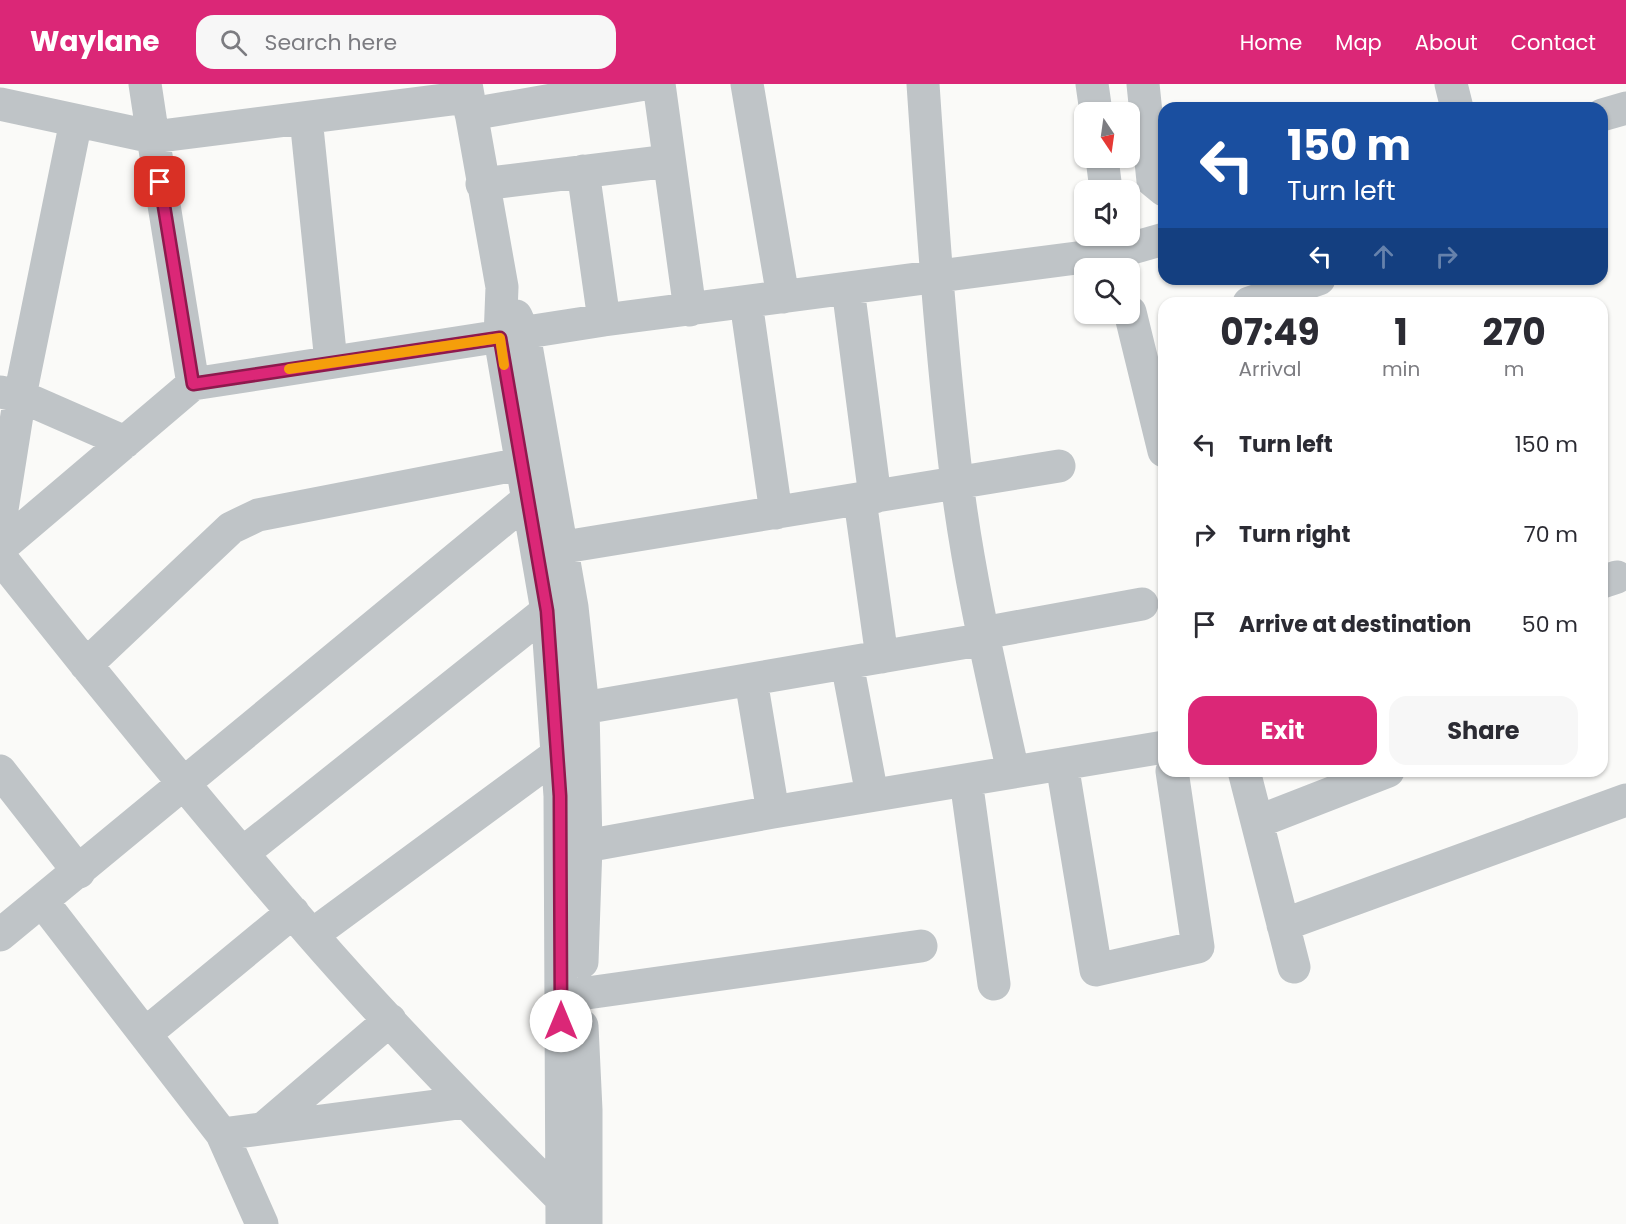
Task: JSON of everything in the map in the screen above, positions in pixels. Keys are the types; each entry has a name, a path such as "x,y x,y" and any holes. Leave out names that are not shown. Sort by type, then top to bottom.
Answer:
{"street":[{"path":"145,84 193,384"},
{"path":"0,104 153,137 468,98 645,84"},
{"path":"659,84 690,310"},
{"path":"747,84 783,297"},
{"path":"923,84 937,276 957,484 984,636 1013,772"},
{"path":"1092,84 1095,102"},
{"path":"1143,84 1153,181 1158,185"},
{"path":"1451,84 1456,102"},
{"path":"468,98 482,184 512,336 547,550 547,611 558,754 561,1210"},
{"path":"1608,113 1626,108"},
{"path":"306,118 331,362"},
{"path":"0,522 10,394 76,121"},
{"path":"482,184 669,161"},
{"path":"583,171 604,320"},
{"path":"0,548 193,384 604,320 1115,252 1158,241"},
{"path":"1267,297 1302,285"},
{"path":"848,288 882,657"},
{"path":"746,302 776,513"},
{"path":"1144,329 1158,414"},
{"path":"512,336 520,464 526,501 572,607 583,708 586,846 580,994 586,1110 586,1224"},
{"path":"10,394 125,442"},
{"path":"86,665 231,528 258,515 520,464"},
{"path":"547,550 1059,466"},
{"path":"0,935 526,501"},
{"path":"0,557 86,665 302,924 466,1102 561,1210"},
{"path":"583,708 882,657 1142,604"},
{"path":"243,853 547,611"},
{"path":"847,663 872,795"},
{"path":"751,680 773,812"},
{"path":"586,846 872,795 1158,748"},
{"path":"145,1034 302,924 558,754"},
{"path":"1062,764 1096,970 1198,947 1173,777"},
{"path":"0,771 79,872"},
{"path":"1246,777 1294,968"},
{"path":"1257,822 1373,777"},
{"path":"966,780 993,984"},
{"path":"1283,925 1626,800"},
{"path":"42,901 222,1134 262,1224"},
{"path":"580,994 921,946"},
{"path":"264,1128 390,1020"},
{"path":"222,1134 466,1102"}],"slow traffic":[{"path":"289,369 500,338 504,365"}],"route":[{"path":"160,182 193,384 500,338 535,552 547,611 560,796 561,1021"}]}
